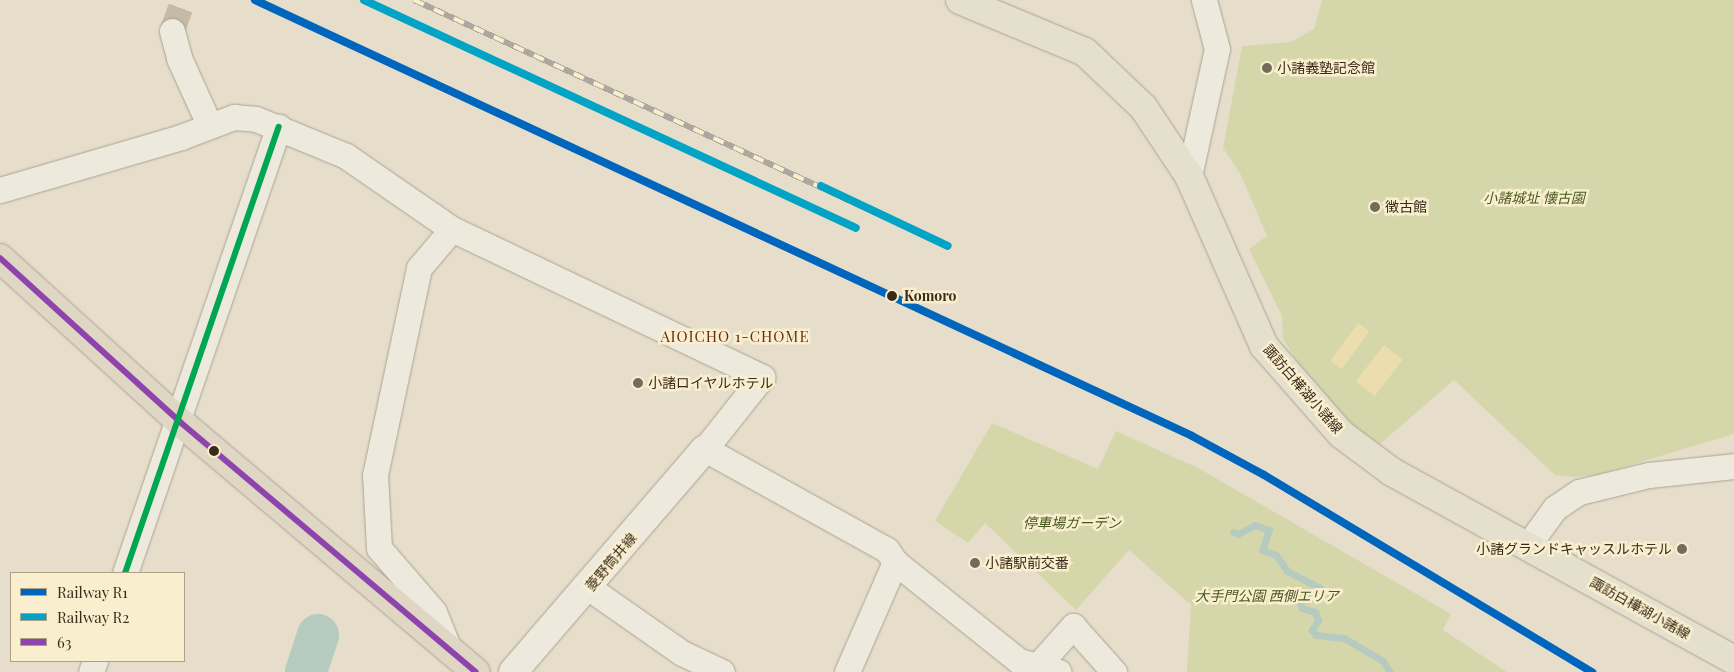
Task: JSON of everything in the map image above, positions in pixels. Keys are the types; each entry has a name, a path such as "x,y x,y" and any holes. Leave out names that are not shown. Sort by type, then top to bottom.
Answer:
{"highway":[{"path":"0,258 180,422 476,672"}],"main road":[{"name":"諏訪白樺湖小諸線","path":"960,0 1084,52 1143,107 1189,176 1264,346 1341,434 1392,472 1528,545 1734,660"},
{"name":"菱野筒井線","path":"513,672 589,588 705,449"}],"street":[{"path":"1189,176 1217,49 1204,0"},
{"path":"172,31 179,58 209,124"},
{"path":"0,190 181,137 209,124 234,117 256,119 279,127 346,156 452,229 762,377 705,449 891,556 1019,660 1043,670 1074,626 1114,672"},
{"path":"126,572 180,422 279,127"},
{"path":"448,647 434,612 379,548 375,474 419,268 452,229"},
{"path":"1528,545 1555,508 1579,492 1649,475 1734,466"},
{"path":"847,672 891,556"},
{"path":"589,588 682,653 722,672"}],"green space":[{"name":"小諸城址 懐古園","path":"1322,0 1734,0 1734,434 1597,475 1573,477 1555,475 1454,380 1380,444 1348,423 1312,383 1283,339 1282,316 1249,249 1267,236 1240,173 1223,148 1242,46 1291,42 1314,29"},
{"name":"大手門公園 西側エリア","path":"992,423 1098,469 1116,431 1198,468 1451,614 1443,630 1507,672 1187,672 1191,605 1129,550 1076,610 985,523 968,543 935,521"}],"sand":[{"path":"1358,323 1369,331 1342,369 1330,361"},
{"path":"1384,345 1403,360 1375,396 1356,381"}],"waterway":[{"path":"1233,532 1238,534 1255,525 1269,530 1262,550 1276,555 1287,571 1320,588 1313,597 1298,598 1302,608 1315,612 1318,620 1312,630 1316,635 1344,638 1383,661 1390,672"},
{"path":"306,672 318,635"}],"tunnel":[{"path":"172,31 183,0"}],"railway":[{"path":"414,0 948,246"}],"rail line":[{"name":"R1","path":"255,0 1192,436 1264,475 1592,672"},
{"name":"R2","path":"364,0 856,228"},
{"name":"R2","path":"821,186 948,246"}],"transit line":[{"path":"125,572 279,127"},
{"name":"63","path":"0,258 180,422 476,672"}],"place":[{"name":"小諸義塾記念館","path":"1267,68"},
{"name":"徴古館","path":"1375,207"},
{"name":"Komoro","path":"892,296"},
{"name":"小諸ロイヤルホテル","path":"638,383"},
{"name":"小諸グランドキャッスルホテル","path":"1682,549"},
{"name":"小諸駅前交番","path":"975,563"}],"district":[{"name":"AIOICHO 1-CHOME","path":"735,337"}],"park label":[{"name":"停車場ガーデン","path":"1072,523"}]}
